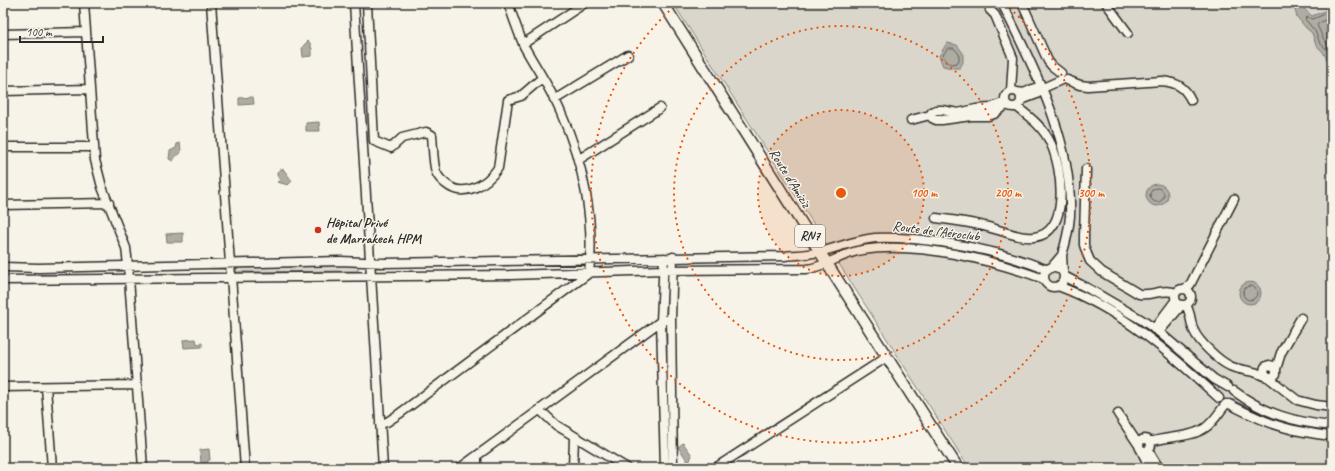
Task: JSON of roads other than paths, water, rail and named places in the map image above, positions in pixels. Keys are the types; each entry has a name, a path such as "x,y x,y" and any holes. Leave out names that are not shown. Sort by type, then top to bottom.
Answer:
{"main road":[{"name":"Route d'Amiziz","path":"663,3 958,468"}],"street":[{"path":"84,3 94,147 98,172 126,248 143,468"},
{"path":"211,3 245,468"},
{"path":"354,3 383,468"},
{"path":"380,424 387,422 399,414 589,273 591,258 588,204 578,160 570,134 554,100 523,44 508,3"},
{"path":"523,44 585,3"},
{"path":"1002,3 1042,89 1060,140 1068,176 1070,217 1068,233 1062,255 1062,282 1058,286"},
{"path":"1022,3 1048,61 1063,78 1080,85 1088,86 1162,81 1170,82 1186,91 1191,100"},
{"path":"1106,3 1128,33"},
{"path":"367,4 374,141 391,148 402,138 426,132 432,135 436,172 440,178 452,187 466,190 475,187 493,176 498,168 508,100 521,96 542,78"},
{"path":"936,218 984,226 1026,237 1034,237 1041,236 1052,227 1057,218 1061,204 1061,190 1056,158 1052,145 1041,127 1017,97 1013,58 995,15 990,10"},
{"path":"3,34 86,32"},
{"path":"554,100 628,55"},
{"path":"1017,97 1010,107 1006,103 1006,94 1017,97 1037,94 1042,89 1063,78"},
{"path":"3,91 90,89"},
{"path":"912,120 930,115 936,110 958,113 990,108 1006,103"},
{"path":"578,160 660,108"},
{"path":"3,147 94,147"},
{"path":"1086,169 1084,245 1090,262 1102,272 1139,294 1145,295 1164,291 1183,296"},
{"path":"1157,331 1183,296 1234,199"},
{"path":"3,206 109,203"},
{"name":"Route de l’Aéroclub","path":"3,267 39,268 341,261 370,262 785,256 820,252 858,240 876,238 925,240 956,244 998,253 1049,269"},
{"name":"Route de l’Aéroclub","path":"3,280 511,275 663,270 807,269 815,268 847,253 877,248 910,249 954,254 994,263 1044,279"},
{"path":"1062,255 1045,274 1044,279 1051,287 1058,286 1085,298 1137,329 1176,358 1224,402 1260,419 1283,427 1308,433 1332,436"},
{"path":"673,257 671,318 673,468"},
{"path":"664,258 661,321 665,468"},
{"path":"510,260 511,275"},
{"path":"1049,269 1056,268 1063,274 1116,304 1157,331 1214,379 1248,401 1265,410 1286,418 1310,424 1332,426"},
{"path":"1183,296 1190,312 1193,330 1203,343 1230,366 1249,370 1268,377 1297,400 1332,407"},
{"path":"460,468 661,321 671,318"},
{"path":"1268,377 1273,377 1272,368 1301,318"},
{"path":"714,468 887,357"},
{"path":"1249,370 1272,368"},
{"path":"1272,368 1285,390"},
{"path":"3,387 137,385"},
{"path":"46,387 52,468"},
{"path":"1144,446 1201,430 1211,422 1219,412 1224,402 1235,399 1231,389 1225,387 1221,390 1219,396 1224,402"},
{"path":"540,410 552,422 574,437 627,468"},
{"path":"1118,414 1144,446 1159,468"},
{"path":"573,468 574,437"},
{"path":"1144,446 1150,468"},
{"path":"477,456 477,468"}],"water":[{"path":"1297,3 1312,16 1332,8 1332,73 1330,73 1328,61 1323,52 1316,45 1312,33 1297,17 1294,4"},
{"path":"308,41 311,44 312,56 303,57 302,47"},
{"path":"947,43 957,45 963,53 963,62 960,68 943,66 939,56"},
{"path":"253,97 254,104 239,105 239,98"},
{"path":"319,122 320,131 306,131 306,123"},
{"path":"180,143 180,153 173,161 169,159 170,151 176,148 177,144"},
{"path":"280,169 284,170 292,181 288,185 277,182 280,181 277,172"},
{"path":"1157,184 1165,187 1168,195 1165,203 1157,206 1149,203 1146,195 1149,187"},
{"path":"183,233 183,242 167,242 166,234"},
{"path":"1250,282 1258,285 1261,293 1258,301 1250,304 1242,301 1239,293 1242,285"},
{"path":"196,339 197,344 202,343 202,347 184,348 183,340"},
{"path":"683,443 692,455 689,463 678,447"},
{"path":"209,449 210,460 208,460 208,462 201,463 200,450"}],"place":[{"name":"Hôpital Privé de Marrakech HPM","path":"318,230"}]}
